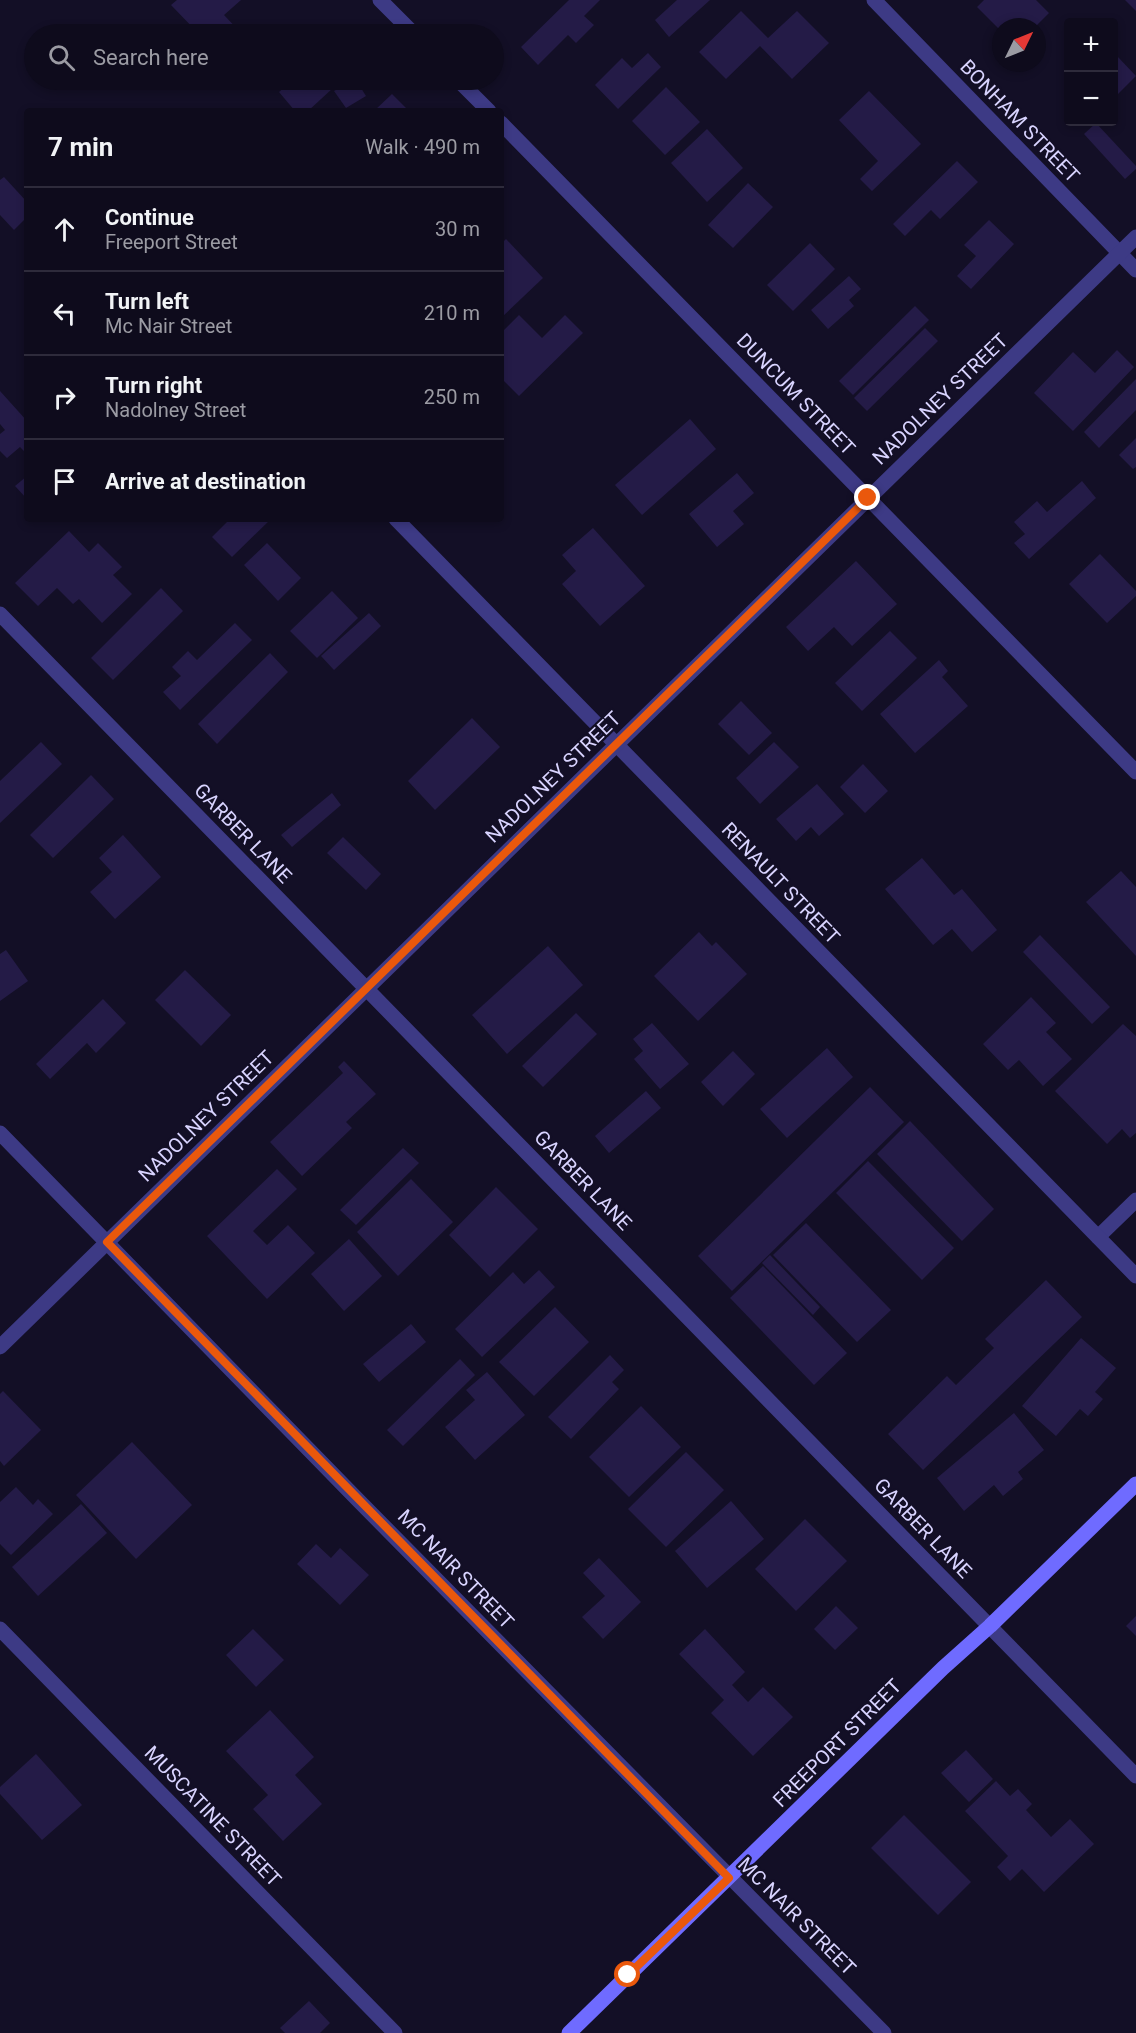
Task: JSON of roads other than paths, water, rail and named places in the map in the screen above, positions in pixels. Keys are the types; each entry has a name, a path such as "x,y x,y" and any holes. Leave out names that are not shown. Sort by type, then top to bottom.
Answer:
{"main road":[{"name":"FREEPORT STREET","path":"569,2033 943,1668 990,1626 1136,1485"}],"street":[{"path":"380,0 404,24"},
{"name":"BONHAM STREET","path":"874,0 1136,270"},
{"path":"468,90 486,108"},
{"name":"DUNCUM STREET","path":"504,126 1136,772"},
{"name":"NADOLNEY STREET","path":"0,1347 1136,237"},
{"name":"RENAULT STREET","path":"399,522 1136,1276"},
{"name":"GARBER LANE","path":"0,614 1136,1776"},
{"name":"MC NAIR STREET","path":"0,1133 729,1878 884,2033"},
{"path":"1098,1237 1136,1200"},
{"name":"MUSCATINE STREET","path":"0,1629 395,2033"}]}
